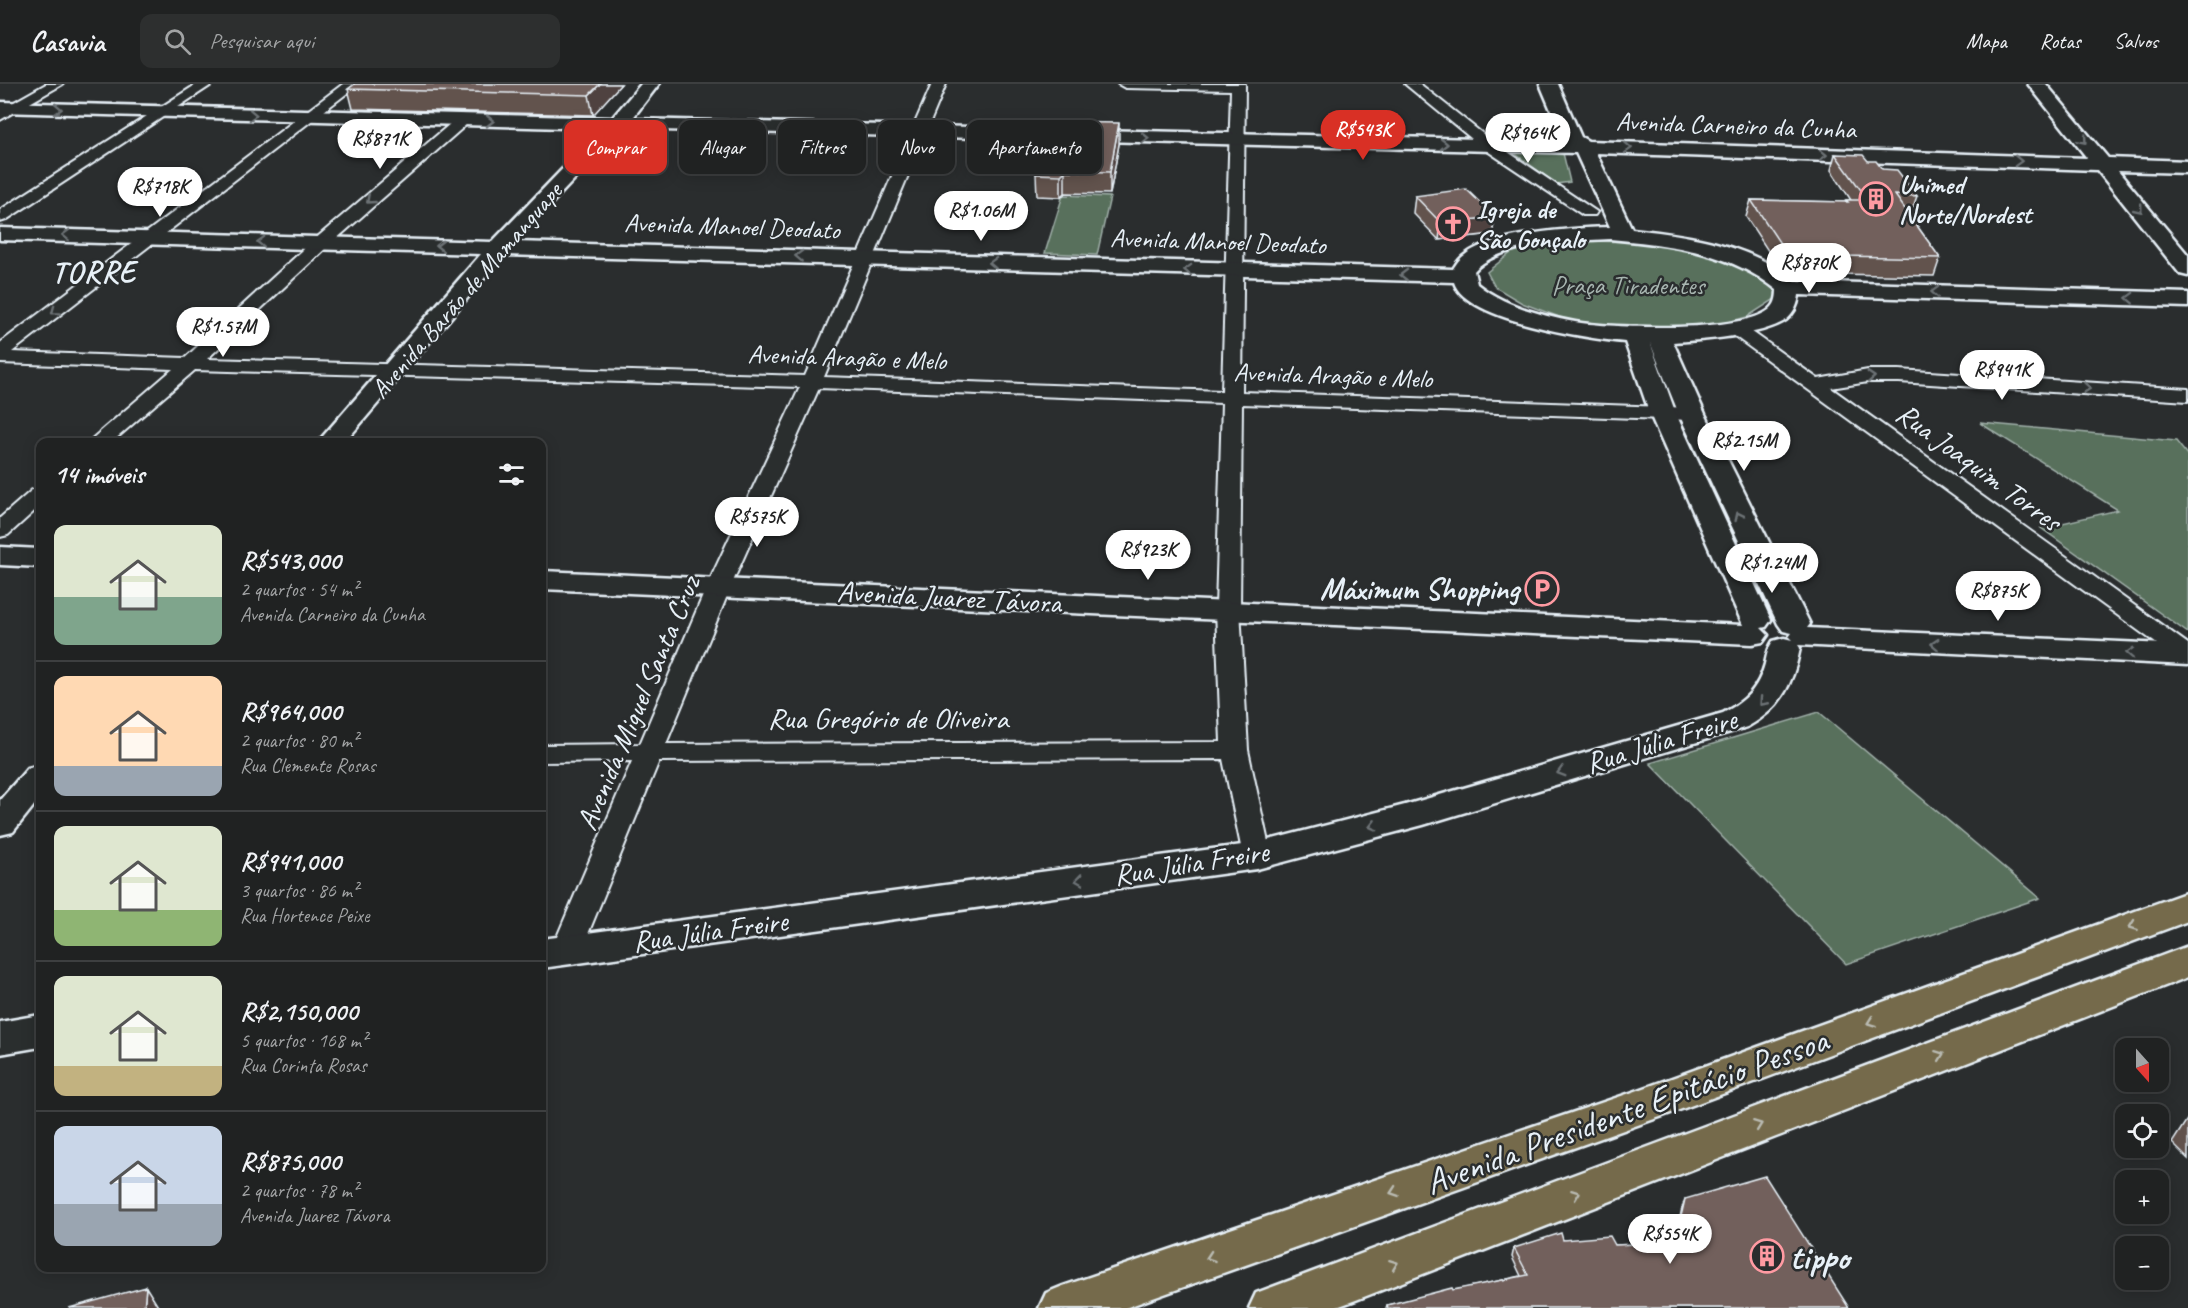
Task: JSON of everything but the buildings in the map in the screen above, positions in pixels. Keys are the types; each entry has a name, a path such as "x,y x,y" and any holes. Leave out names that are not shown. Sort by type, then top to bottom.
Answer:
{"main road":[{"name":"Avenida Presidente Epitácio Pessoa","path":"1063,1308 1648,1104 2188,906"},
{"name":"Avenida Presidente Epitácio Pessoa","path":"1273,1308 1344,1296 2188,961"}],"street":[{"path":"5,110 56,84"},
{"path":"0,217 206,84"},
{"path":"0,352 352,84"},
{"name":"Avenida Barão de Mamanguape","path":"619,120 650,84"},
{"name":"Avenida Miguel Santa Cruz","path":"924,120 939,84"},
{"path":"1125,84 1237,85 1238,140 1228,609 1235,750 1257,856"},
{"path":"1412,84 1488,145 1589,212"},
{"path":"1550,84 1575,144 1624,234"},
{"path":"2037,84 2188,269"},
{"name":"Avenida Carneiro da Cunha","path":"5,110 564,123"},
{"path":"105,438 462,120"},
{"name":"Avenida Carneiro da Cunha","path":"667,125 878,131"},
{"name":"Avenida Carneiro da Cunha","path":"955,133 1488,145 1575,144 2188,167"},
{"path":"1575,144 1589,212 1599,233"},
{"name":"Avenida Barão de Mamanguape","path":"335,438 499,247 568,174"},
{"name":"Avenida Miguel Santa Cruz","path":"554,953 650,752 719,586 812,382 900,174"},
{"path":"1789,288 1787,302 1779,314 1735,328 1647,336 1530,318 1478,296 1466,287 1463,276 1467,266 1476,256 1493,249 1554,237 1599,233 1674,240 1722,251 1757,264 1776,275 1789,288 2188,300"},
{"name":"Avenida Manoel Deodato","path":"0,234 1463,276"},
{"name":"Rua Joaquim Torres","path":"1735,328 2188,655"},
{"path":"1647,336 1664,414 1778,633"},
{"path":"1647,336 1692,414 1778,633"},
{"name":"Avenida Aragão e Melo","path":"0,357 394,371 812,382 1692,414"},
{"path":"1814,385 1857,377 1899,376 2188,395"},
{"path":"0,530 36,498"},
{"path":"0,556 36,558"},
{"name":"Avenida Juarez Távora","path":"546,580 1778,633 2188,655"},
{"name":"Rua Júlia Freire","path":"554,953 1257,856 1410,816 1735,720 1760,707 1779,677 1778,633"},
{"name":"Rua Gregório de Oliveira","path":"546,753 1235,750"},
{"path":"0,823 36,781"},
{"path":"0,1038 36,1032"}],"green space":[{"path":"1513,152 1563,153 1570,182 1556,184"},
{"path":"1063,195 1110,197 1097,255 1045,253"},
{"name":"Praça Tiradentes","path":"1576,241 1665,244 1711,252 1749,266 1779,288 1775,299 1747,317 1724,323 1626,329 1570,321 1522,303 1495,287 1487,272 1512,252 1534,246"},
{"path":"1980,423 2176,441 2188,456 2188,633 2041,528 2118,510"},
{"path":"1819,712 2040,898 1846,964 1650,763"}],"place":[{"name":"Unimed Norte/Nordest","path":"1876,199"},
{"name":"Igreja de São Gonçalo","path":"1453,224"},
{"name":"Máximum Shopping","path":"1542,589"},
{"name":"tippo","path":"1767,1256"}],"district":[{"name":"TORRE","path":"94,272"}]}
